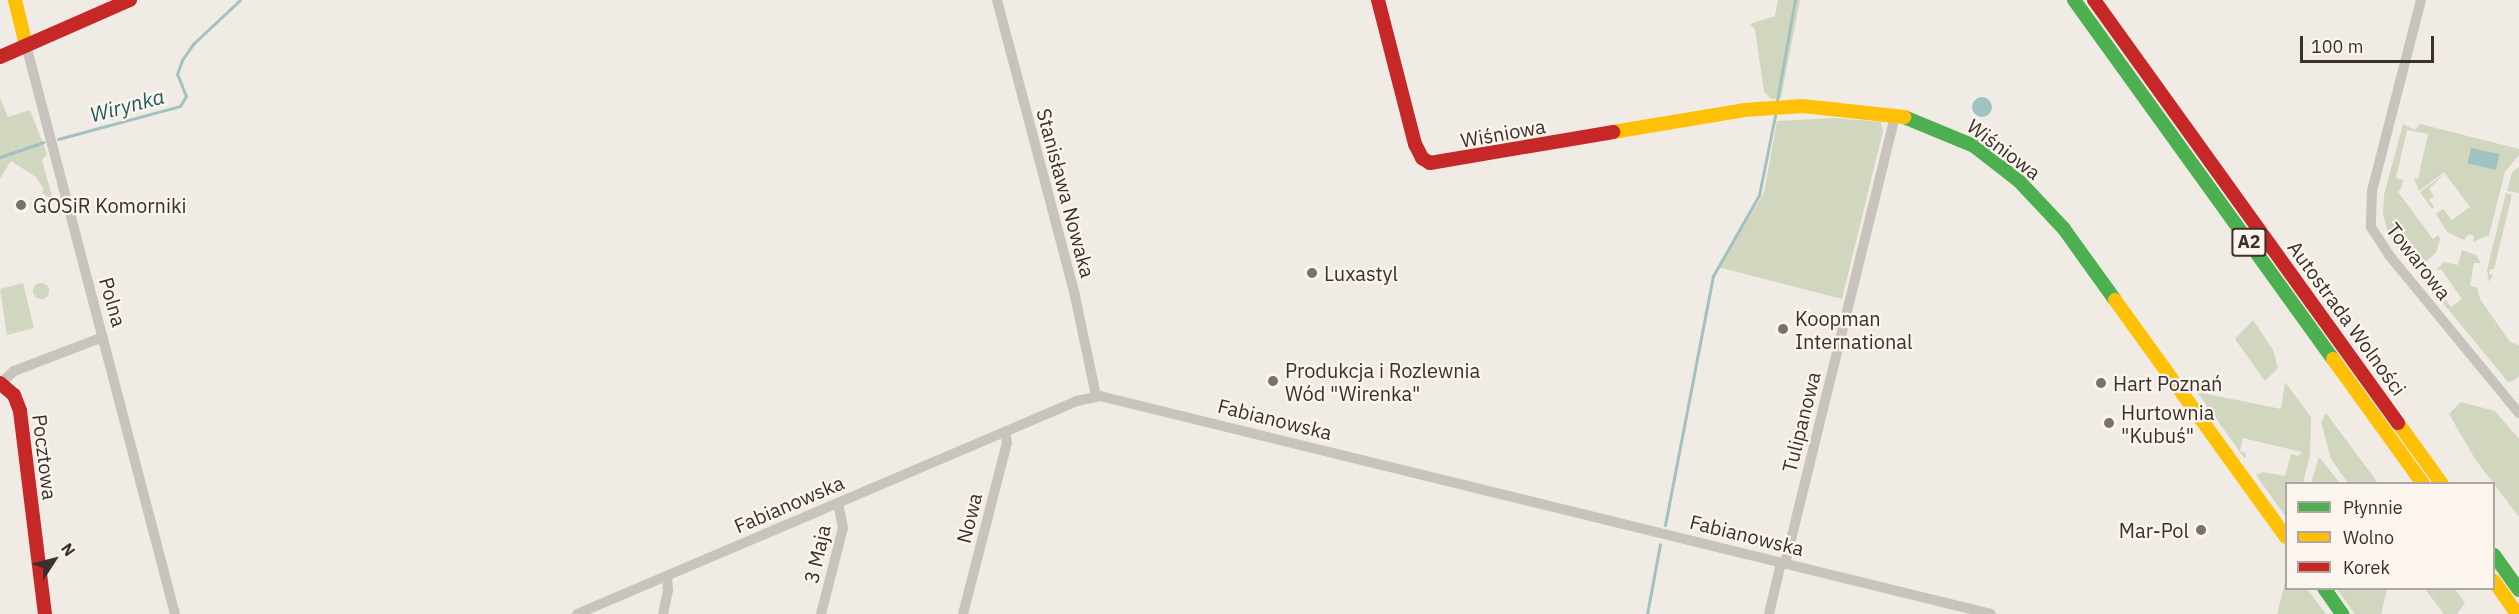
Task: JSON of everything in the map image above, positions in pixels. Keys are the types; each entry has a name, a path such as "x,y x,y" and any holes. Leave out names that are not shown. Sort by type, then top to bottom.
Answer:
{"main road":[{"name":"Polna","path":"15,0 26,45"},
{"path":"0,57 130,0"},
{"name":"Wiśniowa","path":"1378,0 1415,144 1426,162 1441,163 1769,107 1815,105 1895,115 1932,125 1974,146 2045,207 2285,536"},
{"name":"Autostrada Wolności","path":"2074,0 2422,482"},
{"name":"Autostrada Wolności","path":"2094,0 2441,482"},
{"name":"Pocztowa","path":"0,383 14,395 20,411 45,614"},
{"path":"2495,558 2519,590"},
{"path":"2495,584 2517,614"},
{"path":"2325,590 2342,614"}],"street":[{"name":"Stanisława Nowaka","path":"997,0 1075,296 1096,396"},
{"name":"Towarowa","path":"2421,0 2372,191 2371,227 2389,255 2519,413"},
{"name":"Polna","path":"26,45 175,614"},
{"name":"Tulipanowa","path":"1768,614 1783,563 1895,115"},
{"name":"Pocztowa","path":"0,383 14,371 103,337"},
{"name":"Fabianowska","path":"577,614 1005,432 1096,396 1991,614"},
{"name":"Nowa","path":"963,614 1007,443 1005,432"},
{"name":"3 Maja","path":"821,614 843,528 838,503"},
{"path":"663,614 668,590 667,576"}],"green space":[{"path":"1778,0 1800,0 1781,98 1771,99 1764,92 1755,29 1750,24 1775,16"},
{"path":"0,98 8,117 30,110 47,154 42,160 53,200 42,193 44,189 36,177 11,161 0,179"},
{"path":"1835,118 1881,122 1883,131 1842,299 1718,267 1764,193 1777,121"},
{"path":"2403,124 2415,130 2420,124 2519,149 2519,155 2505,172 2489,235 2473,242 2474,236 2469,234 2464,240 2447,232 2436,214 2443,209 2452,220 2470,207 2444,172 2419,191 2414,179 2418,179 2428,134 2407,130 2396,178 2403,180 2398,192 2433,239 2438,235 2440,239 2436,253 2416,270 2389,236 2383,214 2384,195"},
{"path":"2519,166 2519,193 2507,191 2512,173"},
{"path":"2444,174 2429,189 2434,196 2429,200 2434,207 2432,209 2420,192"},
{"path":"2506,193 2512,195 2494,269 2490,269 2489,274 2493,275 2489,282 2487,270"},
{"path":"2462,250 2476,255 2481,263 2474,263 2470,286 2477,287 2480,299 2510,342 2519,345 2519,376 2513,381 2508,382 2425,281 2430,277 2451,307 2462,299 2441,269 2436,270 2444,262 2458,265"},
{"path":"23,283 34,328 7,335 0,289"},
{"path":"41,283 49,291 41,299 33,291"},
{"path":"2253,320 2273,350 2278,368 2265,381 2235,339"},
{"path":"2285,382 2311,417 2310,454 2303,482 2285,482 2285,516 2256,475 2263,472 2285,476 2291,454 2298,456 2302,452 2243,438 2240,451 2246,453 2245,459 2197,392 2281,409"},
{"path":"2461,402 2495,411 2519,439 2519,517 2495,485 2495,482 2492,482 2475,459 2449,414"},
{"path":"2326,413 2377,482 2347,482 2331,459 2321,422"},
{"path":"2319,457 2339,482 2311,482"},
{"path":"2285,583 2285,590 2308,590 2326,614 2277,614"},
{"path":"2338,590 2387,590 2381,614 2355,614"},
{"path":"2426,590 2456,590 2465,603 2457,614 2444,614"}],"water":[{"path":"1982,97 1989,100 1992,107 1989,114 1982,117 1975,114 1972,107 1975,100"},
{"path":"2471,148 2499,154 2496,170 2468,164"}],"waterway":[{"name":"Wirynka","path":"58,139 180,106 186,96 177,74 182,60 193,44 240,0"},
{"path":"1777,100 1795,0"},
{"path":"1665,525 1713,276 1759,195 1775,116"},
{"name":"Wirynka","path":"0,157 44,142"},
{"path":"1647,614 1660,544"}],"traffic: fast":[{"path":"2074,0 2333,359"},
{"path":"1904,117 1974,146 2019,181 2064,229 2115,300"},
{"path":"2495,556 2519,590"},
{"path":"2325,590 2342,614"}],"traffic: slow":[{"path":"15,0 26,45"},
{"path":"1613,132 1744,110 1803,106 1904,117"},
{"path":"2115,300 2285,536"},
{"path":"2333,359 2422,482"},
{"path":"2398,423 2441,482"},
{"path":"2495,582 2517,614"}],"traffic: jam":[{"path":"0,57 130,0"},
{"path":"1378,0 1415,144 1422,158 1430,163 1613,132"},
{"path":"2094,0 2398,423"},
{"path":"0,383 14,395 20,411 45,614"}],"place":[{"name":"GOSiR Komorniki","path":"21,205"},
{"name":"Luxastyl","path":"1312,273"},
{"name":"Koopman International","path":"1783,329"},
{"name":"Produkcja i Rozlewnia Wód \"Wirenka\"","path":"1273,381"},
{"name":"Hart Poznań","path":"2101,383"},
{"name":"Hurtownia \"Kubuś\"","path":"2109,423"},
{"name":"Mar-Pol","path":"2201,530"}]}
